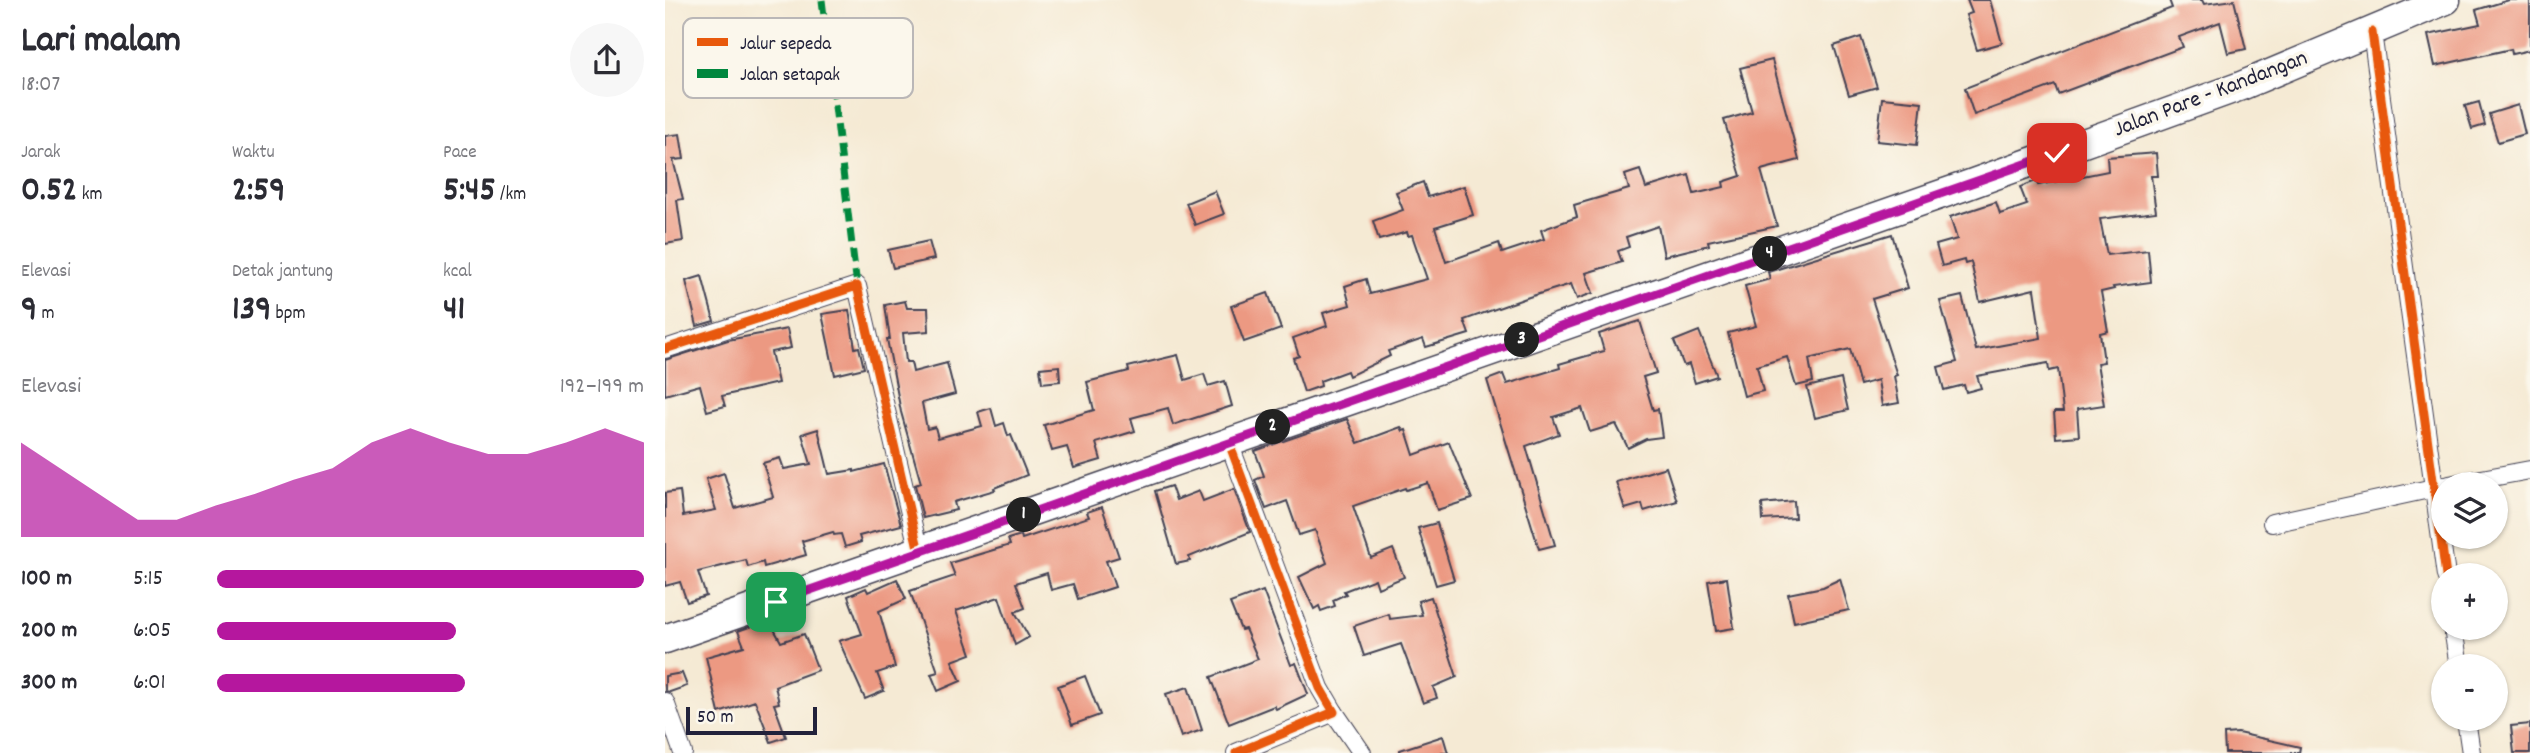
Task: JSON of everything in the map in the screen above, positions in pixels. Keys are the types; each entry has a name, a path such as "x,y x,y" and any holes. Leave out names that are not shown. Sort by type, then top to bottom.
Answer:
{"main road":[{"name":"Jalan Pare - Kandangan","path":"665,639 1965,186 2241,86 2446,0"}],"street":[{"path":"2372,32 2440,472"},
{"path":"665,349 857,286 919,552"},
{"path":"1229,443 1320,688 1362,753"},
{"path":"2508,474 2530,470"},
{"path":"2272,523 2431,488"},
{"path":"665,702 683,753"},
{"path":"1236,753 1334,712"},
{"path":"2468,731 2471,753"}],"building":[{"path":"1967,0 1990,0 2002,43 1977,50 1966,15 1972,13"},
{"path":"2169,0 2202,0 2204,4 2234,0 2246,49 2228,53 2220,22 2179,37 2183,47 2058,94 2055,85 1974,115 1965,88 2172,8"},
{"path":"2509,0 2530,0 2530,50 2512,54 2511,49 2435,66 2428,35 2480,24 2476,10"},
{"path":"1861,37 1877,87 1849,95 1834,46"},
{"path":"1772,60 1799,160 1761,170 1777,226 1708,241 1709,245 1664,256 1658,226 1626,237 1629,247 1618,251 1622,262 1586,273 1593,293 1577,299 1571,284 1529,297 1464,320 1469,334 1426,347 1423,339 1388,351 1390,356 1349,376 1347,371 1320,381 1321,386 1304,392 1293,358 1299,356 1293,338 1327,326 1323,313 1350,305 1345,286 1366,279 1370,294 1427,279 1412,235 1408,236 1407,232 1379,240 1373,221 1403,210 1396,192 1423,182 1428,197 1464,186 1473,215 1435,227 1446,262 1499,243 1502,253 1544,239 1541,230 1577,217 1574,205 1629,189 1625,175 1640,170 1646,188 1689,175 1694,194 1724,187 1723,182 1741,176 1724,120 1752,112 1740,68"},
{"path":"1882,98 1922,102 1917,145 1877,141"},
{"path":"2479,102 2485,125 2472,129 2465,106"},
{"path":"2518,105 2525,134 2498,142 2489,114"},
{"path":"680,134 684,159 673,160 683,199 677,200 683,241 665,244 665,136"},
{"path":"2156,153 2158,176 2151,176 2156,212 2100,219 2107,255 2148,250 2151,282 2113,287 2114,289 2101,292 2108,331 2100,333 2104,362 2097,363 2104,405 2077,409 2079,436 2056,438 2054,412 2063,412 2058,369 2049,371 2048,363 1977,376 1981,388 1966,392 1964,385 1944,390 1938,367 1957,362 1940,301 1962,296 1976,350 2041,338 2034,289 1980,302 1971,262 1965,264 1964,260 1942,266 1936,245 1957,239 1950,217 1996,202 2000,214 2027,205 2020,187 2036,181 2038,185 2108,171 2107,157"},
{"path":"1215,191 1224,214 1195,225 1186,203"},
{"path":"1892,234 1908,288 1872,299 1897,375 1894,376 1899,403 1882,406 1878,380 1860,385 1850,349 1809,359 1813,382 1796,386 1787,357 1757,366 1763,391 1744,396 1728,333 1756,326 1745,286 1770,279 1768,272"},
{"path":"929,241 934,259 893,268 888,250"},
{"path":"702,276 714,321 697,326 686,281"},
{"path":"1268,293 1281,329 1244,342 1231,306"},
{"path":"905,301 907,308 928,308 929,331 903,333 906,362 911,362 913,372 947,363 955,394 922,403 927,429 935,427 938,438 982,426 978,412 991,408 996,426 1004,423 1008,436 1011,435 1027,475 994,488 995,490 954,502 956,510 923,518 915,485 921,483 901,412 887,339 890,339 885,305"},
{"path":"849,310 855,348 859,347 864,368 835,375 822,314"},
{"path":"1640,321 1656,373 1643,377 1653,410 1658,409 1662,437 1646,439 1628,448 1616,424 1590,432 1582,408 1553,417 1559,434 1526,446 1555,545 1539,549 1487,380 1503,374 1507,384 1560,368 1559,364 1604,351 1599,334"},
{"path":"787,329 791,348 771,352 778,383 722,396 725,406 707,411 700,385 665,395 665,360 728,340"},
{"path":"1699,331 1717,376 1695,383 1689,364 1684,366 1674,341"},
{"path":"1178,355 1185,380 1204,374 1208,386 1225,381 1232,406 1173,425 1168,408 1131,418 1135,431 1096,443 1101,460 1074,468 1067,447 1052,451 1044,425 1094,410 1087,382 1129,371 1128,367"},
{"path":"1059,366 1060,381 1042,383 1040,368"},
{"path":"1841,379 1848,410 1815,418 1807,387"},
{"path":"1347,419 1358,443 1401,427 1403,431 1406,430 1414,455 1449,442 1472,499 1437,510 1428,483 1353,506 1371,558 1393,549 1404,577 1378,588 1375,579 1344,591 1346,594 1333,600 1335,606 1321,611 1319,606 1314,609 1299,577 1327,563 1315,530 1299,535 1287,501 1266,509 1255,480 1264,476 1255,451"},
{"path":"818,429 829,474 854,472 884,464 901,525 859,536 861,542 845,547 841,534 834,535 833,532 802,541 806,555 764,567 763,562 748,567 746,560 698,572 706,596 687,602 680,582 665,586 665,493 680,491 683,516 716,510 706,479 724,473 735,508 773,497 763,463 780,458 784,469 811,464 802,434"},
{"path":"1666,467 1677,501 1644,511 1642,504 1625,509 1616,482"},
{"path":"1171,486 1176,500 1199,491 1203,501 1234,489 1250,532 1189,557 1190,561 1176,564 1155,491"},
{"path":"1794,501 1795,518 1763,520 1762,504"},
{"path":"1102,507 1119,557 1106,561 1115,587 1078,599 1073,584 1051,590 1047,573 1016,583 1025,608 1015,612 1029,637 1015,645 999,597 956,611 971,654 952,661 961,681 938,691 931,674 938,672 910,591 955,576 950,563 1010,545 1008,539 1021,535 1022,539 1089,517 1087,512"},
{"path":"1437,523 1454,580 1436,585 1418,528"},
{"path":"1727,578 1734,628 1716,631 1708,581"},
{"path":"897,579 906,599 879,611 895,667 877,673 884,691 865,699 839,641 862,634 848,596 866,588 868,592"},
{"path":"1840,579 1849,610 1794,622 1788,594 1823,587"},
{"path":"1263,591 1291,665 1296,663 1308,694 1276,709 1274,706 1229,724 1211,677 1258,659 1245,629 1241,630 1230,603"},
{"path":"1431,597 1457,677 1433,687 1437,698 1423,703 1401,644 1364,656 1354,626 1389,614 1390,619 1422,615 1418,601"},
{"path":"769,620 781,642 804,634 818,670 775,686 779,703 774,704 786,737 771,742 755,701 719,713 706,657 744,646 738,631"},
{"path":"682,673 687,686 665,691 665,676"},
{"path":"1085,676 1100,715 1072,725 1058,686"},
{"path":"1188,687 1202,730 1181,737 1166,694"},
{"path":"2530,724 2530,753 2514,753 2511,726"},
{"path":"2238,733 2300,747 2299,753 2225,753 2224,734"},
{"path":"1443,736 1448,753 1400,753 1400,750"}],"marked path":[{"path":"822,0 824,18"},
{"path":"834,98 857,286"}],"cycle path":[{"path":"2372,32 2444,563"},
{"path":"665,349 857,286 919,552"},
{"path":"1229,443 1320,688 1334,712 1236,753"}],"route":[{"path":"776,602 2057,153"}]}
